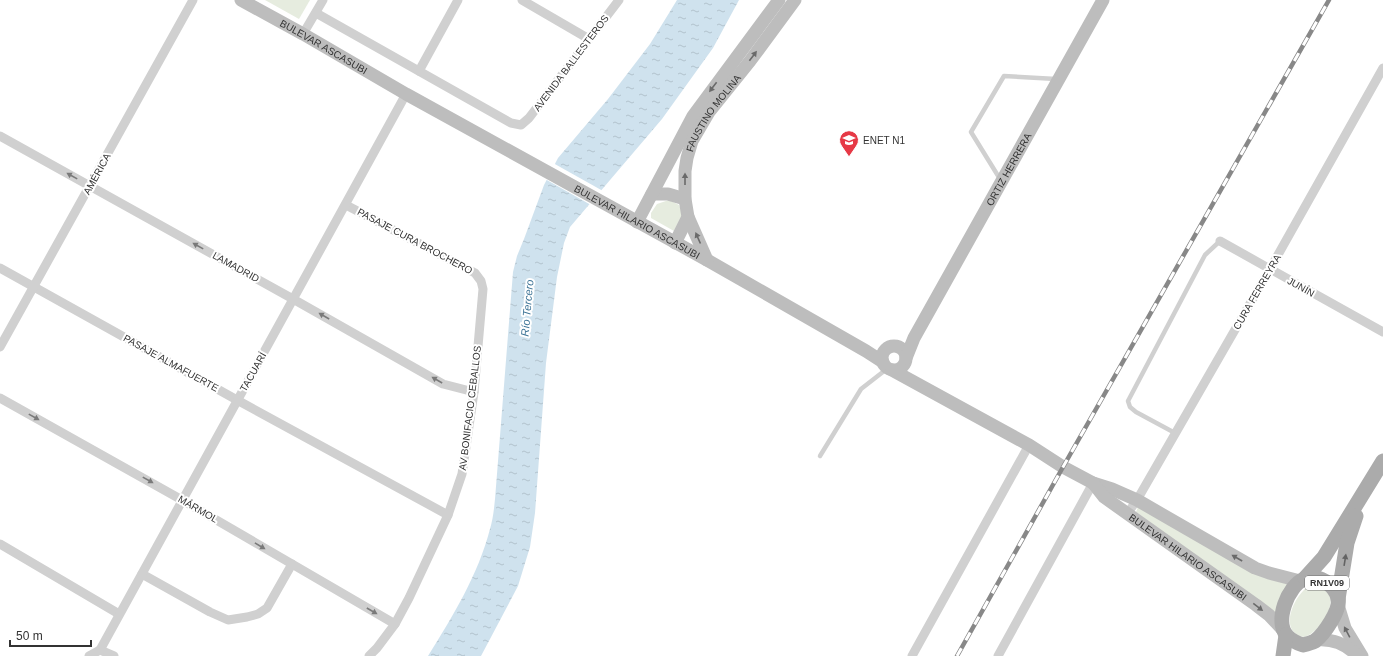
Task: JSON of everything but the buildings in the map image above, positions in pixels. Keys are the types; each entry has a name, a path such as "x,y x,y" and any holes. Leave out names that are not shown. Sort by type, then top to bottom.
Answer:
{"main road":[{"name":"BULEVAR ASCASUBI","path":"241,0 406,94"},
{"name":"FAUSTINO MOLINA","path":"637,222 693,116 779,0"},
{"name":"FAUSTINO MOLINA","path":"707,260 688,216 685,199 685,171 692,142 709,112 795,0"},
{"name":"ORTIZ HERRERA","path":"893,360 914,338 1103,0"},
{"name":"BULEVAR HILARIO ASCASUBI","path":"406,94 517,154 866,350 893,360 911,379 1029,445 1063,467 1093,483 1112,489 1137,500 1255,568 1269,573 1302,579"},
{"path":"652,194 668,194 685,199"},
{"path":"674,243 688,216"},
{"name":"RN1V09","path":"1283,656 1284,632 1281,620 1283,608 1292,590 1324,557 1383,461"},
{"name":"BULEVAR HILARIO ASCASUBI","path":"1093,483 1104,498 1256,605 1270,616 1284,632"},
{"name":"RN1V09","path":"1296,656 1329,624 1338,602 1347,543 1353,523 1368,486"},
{"name":"RN1V09","path":"1302,579 1313,577 1324,581 1334,589 1338,602"},
{"path":"1338,602 1345,628 1362,656"},
{"path":"1284,632 1296,642 1303,644 1325,639 1331,640 1350,649 1358,656"}],"street":[{"name":"AMÉRICA","path":"0,347 193,0"},
{"path":"303,34 323,0"},
{"path":"316,13 419,71 458,0"},
{"path":"522,0 589,39"},
{"name":"AVENIDA BALLESTEROS","path":"419,71 512,123 521,125 529,118 619,0"},
{"name":"CURA FERREYRA","path":"1127,514 1137,500 1176,433 1383,68"},
{"name":"TACUARÍ","path":"100,650 406,94"},
{"name":"LAMADRID","path":"0,136 443,384 474,392"},
{"name":"PASAJE CURA BROCHERO","path":"346,205 475,274 481,281"},
{"name":"JUNÍN","path":"1220,241 1383,332"},
{"name":"PASAJE ALMAFUERTE","path":"0,268 448,515"},
{"name":"AV BONIFACIO CEBALLOS","path":"369,656 377,648 394,624 409,598 448,515 462,474 474,392 483,289 481,281"},
{"name":"MÁRMOL","path":"0,398 182,500 394,624"},
{"path":"912,656 1029,445"},
{"path":"998,656 1093,483"},
{"path":"0,544 119,614"},
{"path":"142,574 210,612 228,620 252,616 267,608 292,564"},
{"path":"89,656 100,650 114,656"}],"lane":[{"path":"1001,180 971,132 1004,76 1058,79"},
{"path":"1176,433 1136,412 1130,407 1128,401 1205,255 1220,241"},
{"path":"820,456 861,389 893,360"}],"shaded area":[{"path":"265,0 310,0 299,19"},
{"path":"669,200 679,205 683,214 674,231 651,218 651,213 657,204"},
{"path":"1138,507 1289,583 1276,615 1136,512"},
{"path":"1312,584 1325,588 1330,596 1331,602 1327,615 1323,621 1314,631 1304,637 1296,634 1291,628 1291,612 1300,595"}],"water":[{"name":"Río Tercero","path":"677,0 739,0 713,48 662,119 570,227 564,243 557,277 546,363 535,513 530,547 518,586 481,656 428,656 447,626 472,579 485,546 492,522 513,272 517,256 544,185 558,158 608,99 650,44"}],"pier":[{"path":"553,163 603,191 591,205 545,179"}],"railway":[{"path":"957,656 1329,0"}],"place":[{"name":"ENET N1","path":"849,157"}]}
